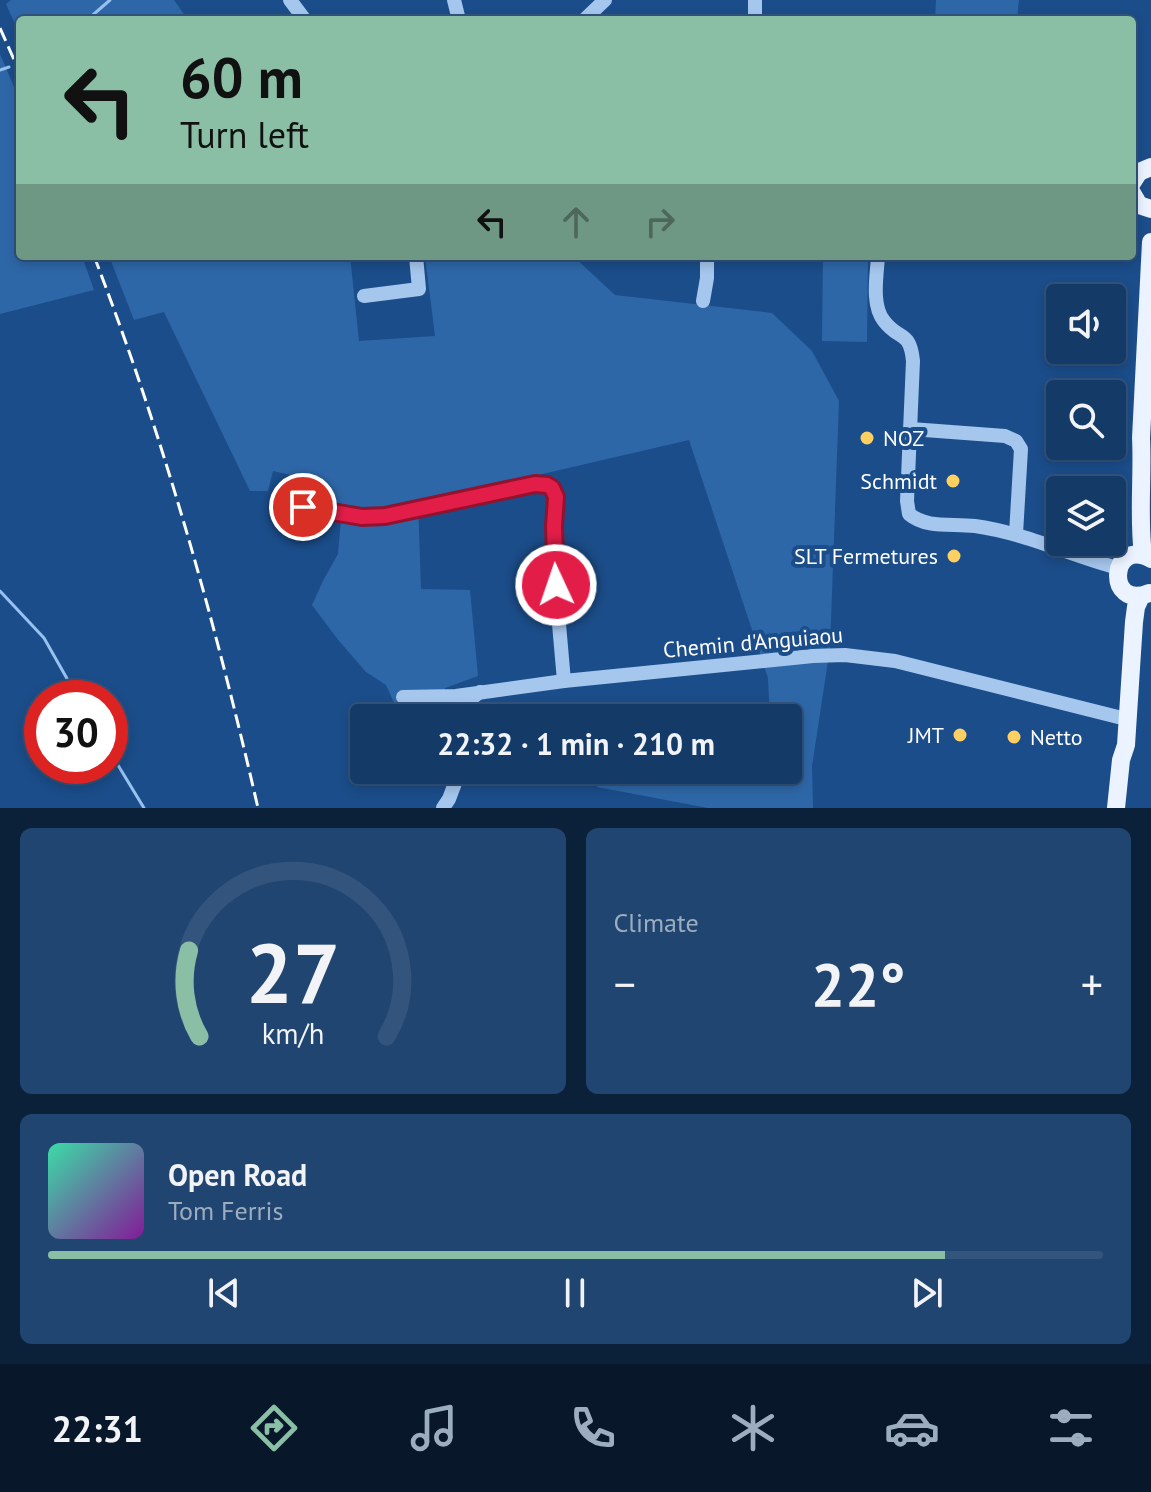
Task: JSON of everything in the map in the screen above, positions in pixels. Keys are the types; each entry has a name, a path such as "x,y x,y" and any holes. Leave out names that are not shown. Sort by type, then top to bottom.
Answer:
{"main road":[{"path":"1140,594 1124,591 1118,581 1136,560 1140,526 1141,438 1151,242"},
{"path":"1121,760 1118,717 1127,606 1140,594"},
{"path":"1116,808 1121,760 1126,745 1134,622 1140,594"}],"street":[{"path":"588,16 605,0"},
{"path":"364,296 419,289 416,260"},
{"path":"703,301 707,260"},
{"path":"878,260 877,304 882,319 911,345 913,361 909,514 917,521 930,524 973,526 1136,560"},
{"path":"911,429 1005,436 1016,441 1021,449 1016,534"},
{"path":"303,507 362,517 385,516 535,484 552,488 556,497 554,567 564,681"},
{"name":"Chemin d'Anguiaou","path":"403,697 456,696 564,681 813,656 867,657 917,666 1118,717"},
{"path":"466,704 480,692"},
{"path":"443,808 455,784"}],"shaded area":[{"path":"11,0 174,0 185,16 16,16 16,26 6,4"},
{"path":"936,0 1019,0 1017,16 935,16"},
{"path":"0,54 16,92 16,260 83,260 94,290 0,314"},
{"path":"111,260 350,260 359,341 435,336 426,260 577,260 615,295 772,313 812,351 839,401 830,648 812,766 813,808 708,808 597,787 596,784 802,784 802,704 769,704 768,678 689,440 418,503 421,589 470,590 478,676 445,688 444,704 395,704 386,685 366,672 312,605 338,554 342,507 310,503 321,482 273,471 268,491 250,491 164,312 134,320"},
{"path":"823,260 868,260 867,342 822,341"}],"waterway":[{"path":"92,16 110,0"},
{"path":"0,70 9,67"},
{"path":"0,591 44,638 68,680"},
{"path":"128,782 144,808"}],"railway":[{"path":"0,28 16,64"},
{"path":"95,260 143,391 186,529 258,808"}],"place":[{"name":"NOZ","path":"867,438"},
{"name":"Schmidt","path":"953,481"},
{"name":"SLT Fermetures","path":"954,556"},
{"name":"JMT","path":"960,735"},
{"name":"Netto","path":"1014,737"}],"route":[{"path":"303,507 362,517 385,516 493,492 535,484 547,485 556,497 556,585"}]}
